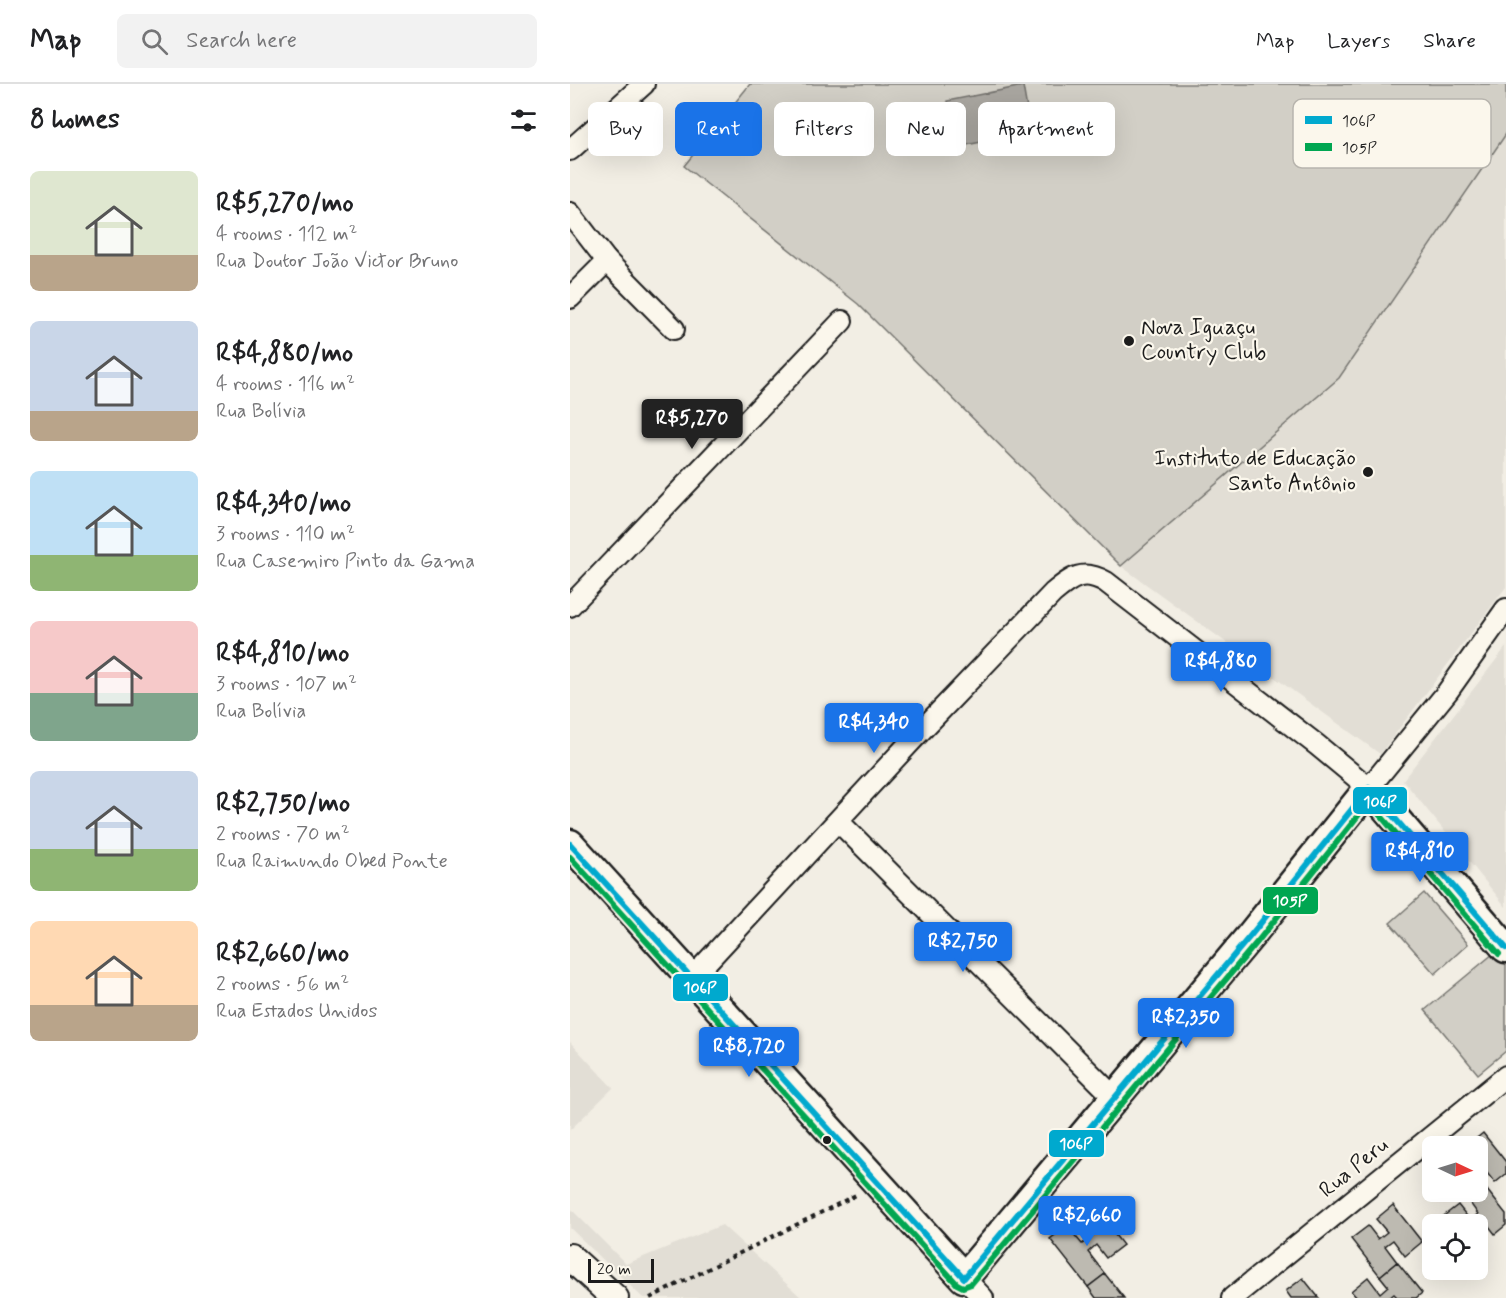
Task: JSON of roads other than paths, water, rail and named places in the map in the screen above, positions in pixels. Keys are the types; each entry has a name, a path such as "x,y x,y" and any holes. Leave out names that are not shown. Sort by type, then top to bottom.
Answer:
{"main road":[{"path":"570,844 973,1288 1115,1098 1251,935 1369,788 1506,948"}],"street":[{"path":"570,150 644,84"},
{"path":"570,213 607,261 674,329"},
{"path":"570,298 607,261"},
{"path":"570,606 842,321"},
{"path":"691,979 1053,593 1069,580 1084,574 1106,582 1369,788 1448,690 1506,609"},
{"path":"838,821 1115,1098"},
{"name":"Rua Peru","path":"1232,1298 1506,1076"},
{"path":"571,1261 615,1298"}],"place":[{"name":"Nova Iguaçu Country Club","path":"1129,341"},
{"name":"Instituto de Educação Santo Antônio","path":"1368,472"}]}
